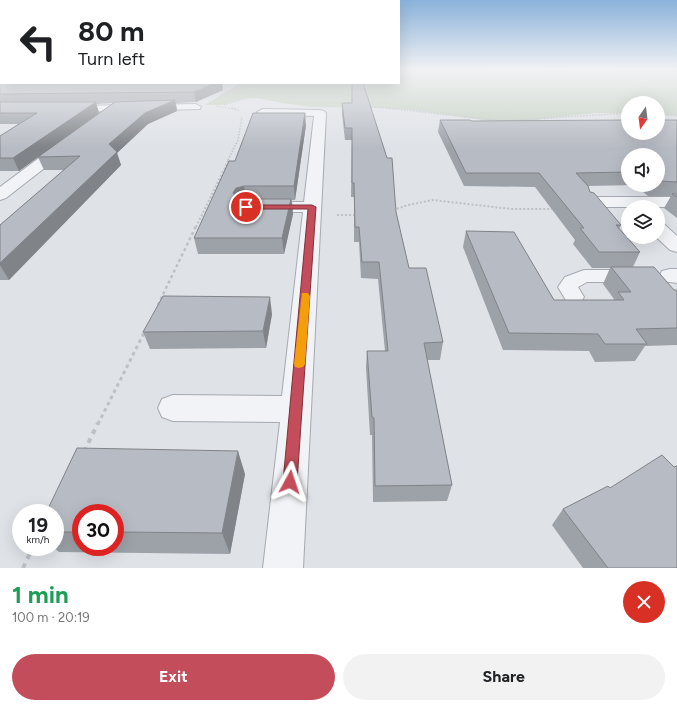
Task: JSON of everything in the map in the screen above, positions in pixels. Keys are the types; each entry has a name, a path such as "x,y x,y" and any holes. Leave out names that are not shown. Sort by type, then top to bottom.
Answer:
{"street":[{"path":"258,105 320,113 283,568"},
{"path":"61,109 196,107"},
{"path":"95,123 114,109"},
{"path":"0,195 76,138"},
{"path":"591,202 621,203"},
{"path":"665,203 677,202"},
{"path":"246,207 312,211"},
{"path":"665,235 677,246"},
{"path":"173,408 296,409"}],"lane":[{"path":"574,297 568,287 572,281 584,276 662,276"}],"path":[{"path":"196,107 258,105"},
{"path":"157,306 238,140 243,114 235,109 223,106"},
{"path":"365,107 412,110 483,120 505,121 541,120 594,113 621,113"},
{"path":"665,115 677,116"},
{"path":"393,210 408,205 433,200 511,209 540,210 582,207 591,202"},
{"path":"312,211 359,215"},
{"path":"83,453 146,328"},
{"path":"23,568 29,556"}],"green space":[{"path":"220,96 677,96 677,116 665,115 665,96 621,96 621,113 594,113 526,121 483,120 412,110 383,108 312,107 257,98 247,98 222,105 205,105"}],"building":[{"path":"352,96 367,96 387,158 392,158 396,212 409,268 426,268 443,342 424,343 452,485 375,486 374,418 372,417 367,351 388,351 379,262 362,262 359,227 355,227 354,183 352,183 352,128 345,128 342,103 352,103"},
{"path":"175,100 145,113 109,144 117,152 0,263 0,225 80,156 38,157 115,102"},
{"path":"0,102 96,102 13,158 0,158 0,136 37,113 0,113"},
{"path":"253,113 305,113 294,186 244,186 236,188 233,193 237,198 243,199 291,199 282,238 194,238 229,161 235,161"},
{"path":"440,120 621,120 621,140 665,140 665,120 677,120 677,182 665,181 665,148 621,148 621,172 576,173 588,186 590,192 594,193 621,225 616,225 621,231 621,244 633,244 640,252 599,252 580,228 584,228 539,173 466,173"},
{"path":"466,231 514,232 554,300 624,300 618,292 631,292 611,267 654,267 674,290 677,290 677,328 636,329 647,344 605,344 598,334 509,333"},
{"path":"163,296 270,297 263,331 143,332"},
{"path":"77,448 238,451 222,533 124,532 124,504 72,504 72,532 64,532 64,504 50,504"},
{"path":"662,455 674,467 677,466 677,568 608,568 563,509 608,486 610,488"}],"slow traffic":[{"path":"299,364 305,296"}],"route":[{"path":"246,207 312,207 290,482"}]}
